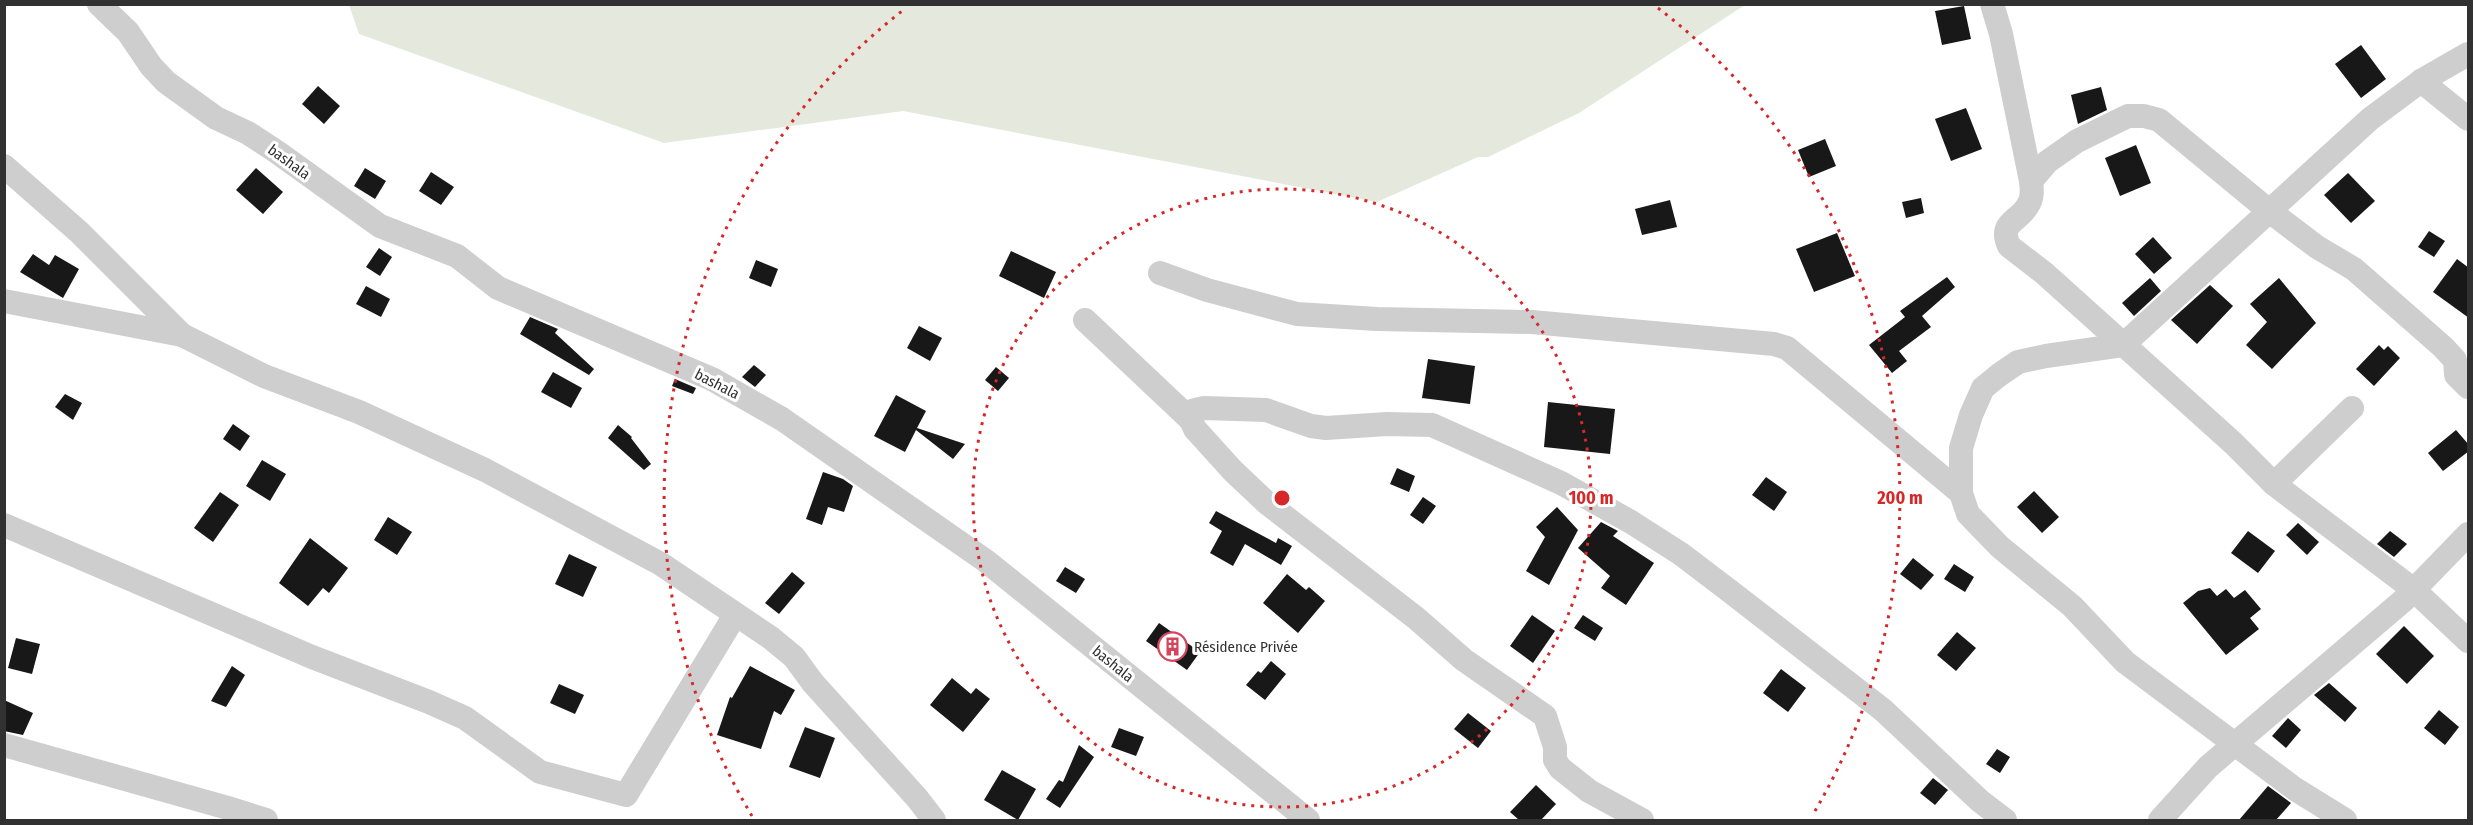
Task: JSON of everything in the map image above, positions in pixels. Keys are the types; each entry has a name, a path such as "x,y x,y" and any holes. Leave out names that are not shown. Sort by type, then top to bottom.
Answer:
{"street":[{"name":"bashala","path":"99,4 128,32 151,66 166,82 216,118 248,133 277,152 380,226 457,256 498,288 712,379 782,420 986,561 1308,820"},
{"path":"1992,4 2001,34 2031,181 2032,196 2028,206 2007,226 2005,238 2009,246 2044,273 2233,443 2274,484 2414,590 2469,641"},
{"path":"2344,820 2295,789 2125,662 2072,606 2000,547 1968,514 1960,493 1960,448 1983,388 2018,362 2123,345 2370,119 2421,81 2469,54"},
{"path":"2421,81 2469,119"},
{"path":"2031,181 2047,162 2077,141 2128,116 2144,116 2160,120 2268,210 2317,247 2354,269 2443,347 2455,360 2456,375 2469,387"},
{"path":"4,166 79,232 182,335"},
{"path":"1160,273 1207,290 1297,314 1377,319 1532,322 1774,344 1787,348 1798,356 1960,493"},
{"path":"4,301 182,335 264,376 360,412 485,470 660,564 771,638 794,657 813,683 917,798 934,820"},
{"path":"1084,320 1191,420 1195,429 1233,471 1267,503 1416,618 1464,660 1545,717 1555,747 1555,760 1560,768 1589,790 1642,820"},
{"path":"1191,420 1192,411 1203,408 1266,410 1311,426 1326,428 1387,424 1432,425 1561,483 1631,522 1681,554 1825,663 1882,710 1980,801 2005,820"},
{"path":"2274,484 2352,408"},
{"path":"4,525 312,657 465,718 540,772 626,795 735,615"},
{"path":"2160,820 2208,768 2414,590 2469,534"},
{"path":"4,745 266,820"}],"shaded area":[{"path":"349,4 1745,5 1579,113 1488,157 1478,157 1377,202 903,111 664,143 359,34"}],"building":[{"path":"1964,6 1971,39 1942,45 1935,11"},
{"path":"2361,45 2386,79 2361,98 2335,64"},
{"path":"318,86 340,106 324,124 302,104"},
{"path":"2101,87 2107,110 2078,124 2071,95"},
{"path":"1966,108 1982,149 1951,161 1935,119"},
{"path":"1825,139 1836,166 1809,177 1798,150"},
{"path":"2136,145 2151,183 2120,196 2105,158"},
{"path":"256,168 283,192 263,214 236,190"},
{"path":"365,168 386,181 375,199 354,186"},
{"path":"431,172 454,187 441,205 419,191"},
{"path":"2348,173 2375,201 2351,223 2324,195"},
{"path":"1921,198 1924,213 1906,218 1902,202"},
{"path":"1670,200 1677,227 1642,235 1635,209"},
{"path":"2429,231 2445,241 2434,257 2418,247"},
{"path":"1837,233 1855,276 1814,292 1796,249"},
{"path":"2153,237 2172,258 2154,274 2135,254"},
{"path":"379,248 392,257 380,276 366,267"},
{"path":"1011,251 1056,272 1044,298 999,276"},
{"path":"33,254 49,265 55,255 79,269 63,298 20,272"},
{"path":"2457,259 2469,268 2469,318 2433,292"},
{"path":"756,260 778,269 771,287 749,278"},
{"path":"1947,277 1955,287 1922,316 1931,327 1899,351 1907,361 1892,373 1869,345 1905,317 1900,311"},
{"path":"2150,278 2161,291 2134,316 2122,303"},
{"path":"2279,278 2316,323 2272,369 2246,345 2267,322 2250,304"},
{"path":"2210,285 2233,306 2197,344 2171,320"},
{"path":"366,286 390,299 381,317 356,304"},
{"path":"530,317 558,329 555,333 594,369 589,375 520,334"},
{"path":"919,326 942,338 930,361 907,348"},
{"path":"2379,345 2384,350 2388,346 2400,358 2374,386 2356,369"},
{"path":"1428,359 1475,366 1470,404 1422,398"},
{"path":"754,365 766,375 755,387 742,377"},
{"path":"996,367 1009,378 998,391 985,380"},
{"path":"553,372 582,388 571,408 541,392"},
{"path":"675,379 696,388 693,394 672,386"},
{"path":"65,394 82,403 73,420 55,407"},
{"path":"896,395 926,411 917,428 965,444 953,459 916,430 905,452 874,436"},
{"path":"1548,402 1615,409 1610,454 1544,447"},
{"path":"233,424 250,436 240,451 223,439"},
{"path":"618,425 632,437 651,464 644,470 608,438"},
{"path":"2456,430 2469,445 2469,451 2443,471 2428,453"},
{"path":"262,460 286,474 270,501 246,486"},
{"path":"1397,468 1415,476 1409,492 1390,484"},
{"path":"823,472 843,479 853,486 844,512 828,507 822,525 806,519"},
{"path":"1766,477 1787,492 1774,511 1752,495"},
{"path":"2034,491 2059,517 2042,533 2017,507"},
{"path":"220,492 239,505 213,542 194,528"},
{"path":"1423,497 1436,506 1423,524 1410,515"},
{"path":"1557,507 1578,530 1549,585 1526,571 1545,537 1536,527"},
{"path":"1216,511 1276,543 1278,538 1292,546 1281,565 1245,544 1233,566 1210,553 1222,531 1209,523"},
{"path":"388,517 412,532 397,555 374,540"},
{"path":"1601,522 1618,531 1613,536 1654,563 1626,605 1601,588 1610,576 1578,548"},
{"path":"2298,523 2319,542 2307,555 2286,535"},
{"path":"2248,531 2275,551 2258,573 2231,553"},
{"path":"2390,531 2407,544 2394,557 2377,544"},
{"path":"310,538 348,568 329,593 323,588 308,606 279,583"},
{"path":"569,554 597,567 583,597 555,584"},
{"path":"1913,558 1934,575 1921,590 1900,574"},
{"path":"1954,564 1974,577 1965,592 1944,579"},
{"path":"1065,567 1085,579 1076,593 1056,581"},
{"path":"792,572 805,583 779,614 765,603"},
{"path":"1287,574 1306,590 1309,587 1325,601 1298,633 1263,603"},
{"path":"2210,588 2217,596 2226,589 2234,598 2245,590 2261,609 2250,618 2259,629 2226,655 2183,603 2198,591"},
{"path":"1532,615 1555,631 1533,663 1510,646"},
{"path":"1583,615 1603,628 1595,641 1574,628"},
{"name":"Résidence Privée","path":"1159,623 1200,652 1187,670 1146,641"},
{"path":"2404,626 2434,656 2407,684 2376,654"},
{"path":"1957,632 1976,648 1956,671 1937,655"},
{"path":"16,638 40,644 32,674 8,668"},
{"path":"1271,661 1286,674 1265,700 1246,685"},
{"path":"232,666 245,675 226,707 211,701"},
{"path":"750,666 795,690 781,715 774,711 761,749 717,735 730,697 732,698"},
{"path":"1781,669 1806,688 1788,712 1763,693"},
{"path":"952,678 971,694 976,688 990,699 963,732 930,705"},
{"path":"2329,683 2357,708 2345,722 2314,695"},
{"path":"559,684 584,695 575,714 550,703"},
{"path":"4,700 33,713 23,735 4,731"},
{"path":"2439,710 2459,727 2445,745 2424,728"},
{"path":"1468,713 1491,731 1478,748 1454,729"},
{"path":"2288,718 2301,730 2286,748 2272,736"},
{"path":"805,727 835,738 820,778 789,767"},
{"path":"1119,728 1144,737 1136,756 1111,747"},
{"path":"1079,745 1094,757 1060,808 1046,799 1059,780 1063,782"},
{"path":"1997,749 2010,757 2000,773 1986,764"},
{"path":"1002,770 1036,789 1018,820 984,800"},
{"path":"1933,778 1948,790 1935,805 1920,793"},
{"path":"1536,785 1556,804 1541,820 1519,820 1510,812"},
{"path":"2268,786 2291,803 2276,820 2239,820"}],"place":[{"name":"Résidence Privée","path":"1173,647"}]}
